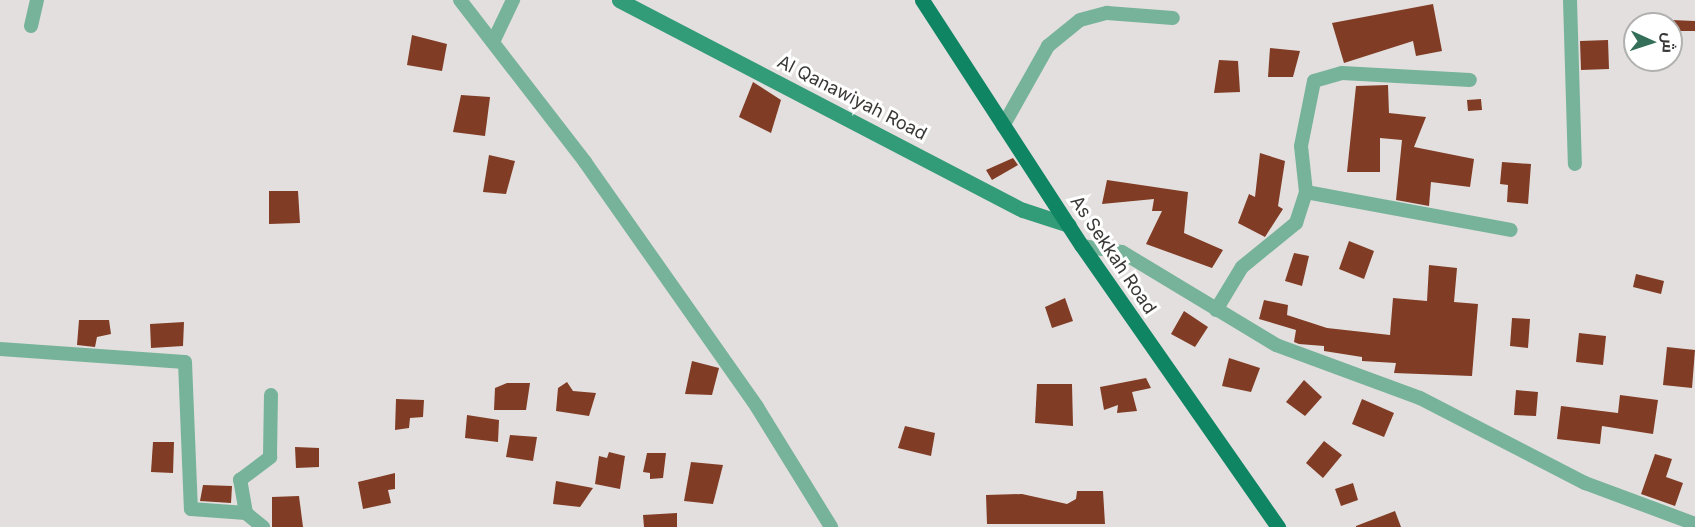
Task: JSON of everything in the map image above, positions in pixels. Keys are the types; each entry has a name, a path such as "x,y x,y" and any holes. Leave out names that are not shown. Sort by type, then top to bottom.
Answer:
{"main road":[{"name":"As Sekkah Road","path":"922,0 1082,246 1278,527"}],"street":[{"path":"31,26 37,0"},
{"path":"460,0 493,42 757,407 831,527"},
{"path":"493,42 513,0"},
{"name":"Al Qanawiyah Road","path":"619,0 1023,210 1069,225"},
{"path":"1570,0 1575,164"},
{"path":"1003,126 1048,46 1080,20 1107,13 1173,18"},
{"path":"1216,310 1242,267 1296,223 1306,192 1301,146 1314,81 1342,73 1470,80"},
{"path":"1306,192 1511,230"},
{"path":"1082,246 1122,252 1150,264 1216,310 1276,345 1420,398 1585,483 1695,524"},
{"path":"0,349 185,362 192,509 246,513 262,527"},
{"path":"246,513 240,480 270,457 271,395"}],"building":[{"path":"1433,4 1442,51 1416,56 1413,41 1344,63 1332,23"},
{"path":"1683,20 1695,21 1695,31 1683,31"},
{"path":"412,35 447,44 442,71 407,65"},
{"path":"1608,40 1609,69 1581,70 1580,41"},
{"path":"1270,48 1300,51 1293,77 1268,77"},
{"path":"1219,60 1238,61 1240,92 1214,93"},
{"path":"753,82 781,100 771,133 739,117"},
{"path":"1388,85 1389,113 1426,117 1414,147 1474,159 1470,187 1431,182 1429,206 1396,200 1402,140 1380,138 1380,172 1347,172 1356,86"},
{"path":"461,95 490,97 485,136 453,132"},
{"path":"1481,99 1482,110 1468,111 1467,100"},
{"path":"1260,153 1285,161 1278,206 1283,209 1265,237 1238,223 1249,194 1255,197"},
{"path":"489,155 515,161 506,194 483,192"},
{"path":"1013,158 1018,165 992,180 986,170"},
{"path":"1502,162 1531,164 1528,204 1507,202 1508,185 1500,184"},
{"path":"1107,180 1188,192 1184,233 1223,250 1212,268 1146,244 1162,211 1152,211 1154,199 1102,204"},
{"path":"269,191 298,191 300,223 269,224"},
{"path":"1349,241 1374,251 1364,279 1339,269"},
{"path":"1294,253 1309,256 1302,286 1285,281"},
{"path":"1429,265 1457,268 1454,302 1478,304 1472,376 1394,373 1396,363 1362,361 1362,357 1324,351 1324,346 1299,344 1294,342 1296,330 1259,319 1264,300 1288,305 1287,315 1327,328 1390,335 1393,298 1427,301"},
{"path":"1636,274 1664,281 1661,294 1633,287"},
{"path":"1065,298 1073,321 1052,328 1045,307"},
{"path":"1184,311 1208,327 1195,347 1171,334"},
{"path":"1512,318 1530,319 1528,348 1510,346"},
{"path":"79,320 109,320 111,334 97,337 95,347 77,345"},
{"path":"184,322 183,346 151,348 150,324"},
{"path":"1579,333 1606,336 1603,365 1576,362"},
{"path":"1667,347 1695,350 1692,388 1663,385"},
{"path":"1229,358 1260,368 1251,392 1222,386"},
{"path":"692,361 719,368 712,395 685,394"},
{"path":"1146,378 1151,388 1132,392 1137,411 1117,413 1118,405 1104,410 1100,387"},
{"path":"1304,380 1322,397 1305,416 1286,402"},
{"path":"567,382 573,391 596,393 589,416 556,411 558,388"},
{"path":"507,383 530,383 526,410 494,410 495,388"},
{"path":"1037,384 1072,384 1073,426 1035,423"},
{"path":"1516,390 1538,392 1536,416 1514,415"},
{"path":"1620,395 1658,400 1653,434 1602,426 1600,444 1557,439 1561,406 1618,413"},
{"path":"396,399 424,400 423,417 410,418 409,428 395,430"},
{"path":"1362,399 1394,413 1384,437 1352,424"},
{"path":"467,415 499,420 498,442 465,438"},
{"path":"905,426 935,433 931,456 898,448"},
{"path":"510,435 537,437 533,461 506,457"},
{"path":"1324,441 1342,455 1323,478 1306,463"},
{"path":"153,442 174,442 173,473 151,472"},
{"path":"295,447 319,448 319,467 296,468"},
{"path":"609,452 625,456 620,489 595,484 599,456 607,458"},
{"path":"647,453 666,453 663,478 650,479 650,473 643,472"},
{"path":"1655,454 1672,459 1666,477 1683,483 1675,506 1641,494"},
{"path":"691,462 723,465 713,504 684,501"},
{"path":"395,473 395,489 388,490 391,503 363,509 358,482"},
{"path":"556,481 593,488 580,507 553,504"},
{"path":"1353,483 1358,500 1341,506 1335,489"},
{"path":"203,485 232,486 231,503 200,501"},
{"path":"1077,491 1103,491 1105,524 987,524 986,495 1022,494 1067,504 1076,499"},
{"path":"299,496 303,527 272,527 272,497"},
{"path":"1395,511 1401,527 1356,527 1356,526"},
{"path":"677,513 677,527 644,527 643,515"}]}
